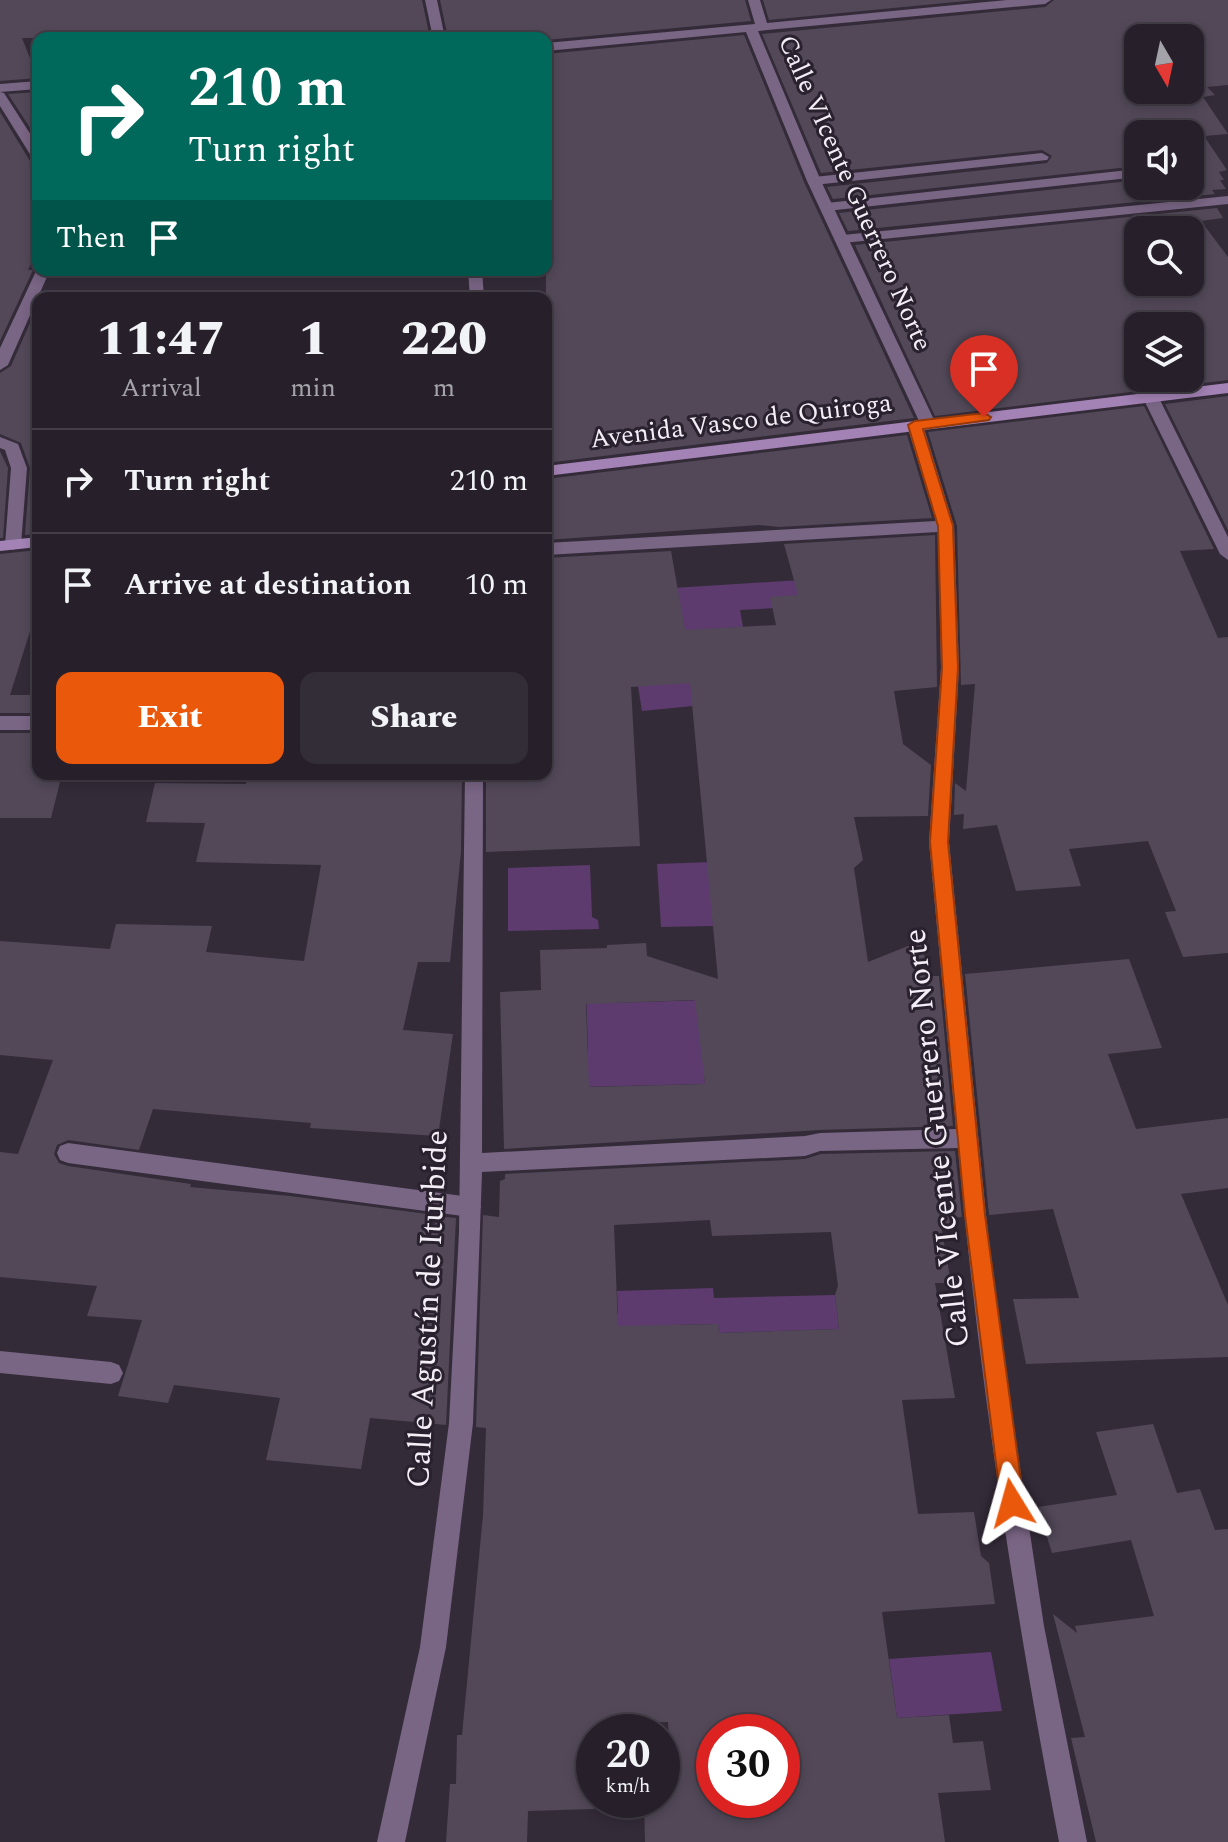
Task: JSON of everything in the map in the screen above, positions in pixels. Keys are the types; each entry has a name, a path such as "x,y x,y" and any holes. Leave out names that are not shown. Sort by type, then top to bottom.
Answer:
{"street":[{"path":"431,0 438,32"},
{"name":"Calle VIcente Guerrero Norte","path":"754,0 757,28 814,181 843,239 922,425 946,526 950,668 939,842 967,1138 990,1348 1028,1611 1073,1842"},
{"path":"552,46 1045,0"},
{"path":"0,88 32,85"},
{"path":"0,96 32,147"},
{"path":"814,181 1042,157"},
{"path":"827,207 1124,175"},
{"path":"843,239 1228,200"},
{"path":"0,365 32,294"},
{"name":"Avenida Vasco de Quiroga","path":"552,470 1228,388"},
{"path":"1151,398 1228,554"},
{"path":"0,442 12,447 19,460 6,546 32,543"},
{"path":"552,549 946,526"},
{"path":"0,723 32,723"},
{"name":"Calle Agustín de Iturbide","path":"391,1842 433,1647 461,1423 470,1207 474,780"},
{"path":"470,1163 805,1146 820,1142 967,1138"},
{"path":"68,1153 470,1207"},
{"path":"0,1362 111,1373"}],"shaded area":[{"path":"816,579 822,601 770,597 776,608 740,610 743,627 685,631 657,589"},
{"path":"725,668 693,706 642,711 636,674"},
{"path":"712,862 713,926 661,927 657,864"},
{"path":"590,865 592,917 598,920 599,929 508,931 508,868"},
{"path":"703,978 716,978 717,992 704,1070 705,1084 579,1087 588,1051 586,989 609,1003 705,1000"},
{"path":"713,1288 714,1298 835,1295 839,1329 719,1333 718,1324 672,1325 674,1369 567,1316 618,1314 617,1291"},
{"path":"991,1652 1002,1711 897,1718 889,1659"}],"building":[{"path":"0,0 422,0 429,32 32,32 32,38 22,38 32,63 32,78 0,81"},
{"path":"440,0 745,0 751,21 552,39 552,32 447,32"},
{"path":"763,0 976,0 769,20"},
{"path":"1054,0 1228,0 1228,85 1207,87 1215,95 1204,97 1204,24 1124,24 1124,104 1204,104 1204,98 1228,134 1204,136 1204,120 1124,120 1124,168 833,199 827,187 1047,163 1052,156 1042,150 821,173 762,34 1045,7"},
{"path":"744,35 804,182 914,418 552,462 552,292 546,292 546,276 552,276 552,53"},
{"path":"32,92 32,131 8,94"},
{"path":"0,112 32,162 32,261 28,270 32,272 0,341"},
{"path":"1204,136 1227,170 1219,172 1226,189 1212,190 1215,194 1204,195"},
{"path":"1124,182 1124,200 1155,200 848,231 839,213"},
{"path":"1217,208 1223,218 1204,221 1204,216 1139,216"},
{"path":"1124,218 1124,296 1204,296 1204,225 1228,257 1228,380 1204,383 1204,312 1124,312 1124,392 1130,392 935,416 855,245"},
{"path":"32,319 32,534 25,535 30,468 21,443 0,434 0,373 11,366"},
{"path":"1228,396 1228,530 1165,404"},
{"path":"1144,406 1214,549 1180,551 1218,638 1228,637 1228,953 1183,957 1165,912 1176,911 1148,841 1069,849 1081,886 1016,891 997,825 963,829 964,814 954,815 955,783 966,791 975,684 961,685 957,526 928,432"},
{"path":"907,435 932,518 779,527 759,525 552,540 552,478"},
{"path":"0,451 8,468 3,538 0,538"},
{"path":"935,535 937,687 894,691 903,744 931,765 928,816 854,817 863,860 854,868 868,962 923,940 927,976 939,976 953,1126 820,1130 504,1149 500,992 541,990 540,950 607,948 607,945 646,943 647,956 718,979 690,683 631,687 640,846 486,852 486,780 552,780 552,558 671,551 685,630 776,625 770,597 798,595 784,544","holes":["695,1000 705,1084 589,1087 586,1004"]},
{"path":"32,551 32,625 10,695 32,695 32,713 0,713 0,554"},
{"path":"0,733 32,733 32,780 60,780 51,818 0,818"},
{"path":"247,780 462,780 461,852 450,962 418,962 403,1030 453,1034 438,1136 310,1128 311,1123 153,1109 139,1150 68,1140 57,1145 54,1154 59,1163 68,1166 191,1184 190,1187 427,1214 425,1230 445,1217 456,1218 446,1425 370,1418 361,1469 266,1460 280,1398 174,1385 168,1403 118,1396 142,1320 87,1316 97,1286 0,1277 0,1152 18,1154 53,1060 0,1055 0,941 110,949 116,924 212,926 206,952 304,961 321,865 196,862 205,823 146,822 155,783 246,784"},
{"path":"1129,959 1162,1048 1108,1054 1136,1129 1228,1118 1228,1188 1181,1194 1228,1305 1228,1357 1026,1364 1013,1299 1079,1298 1053,1209 989,1215 965,974"},
{"path":"955,1151 962,1217 949,1218 950,1224 941,1225 951,1283 935,1283 955,1398 902,1400 918,1514 974,1512 981,1556 989,1563 995,1604 882,1612 897,1718 949,1715 953,1743 983,1741 991,1790 938,1793 945,1842 645,1842 644,1818 680,1818 680,1714 576,1714 576,1810 528,1811 527,1842 446,1842 450,1784 456,1784 457,1735 462,1735 483,1515 486,1428 476,1427 483,1215 499,1217 500,1181 505,1179 505,1174 805,1159 821,1154","holes":["710,1220 712,1236 831,1232 838,1286 835,1295 839,1329 719,1333 718,1324 618,1326 614,1225"]},
{"path":"1153,1424 1177,1493 1200,1489 1215,1530 1228,1529 1228,1842 1096,1842 1071,1738 1085,1737 1053,1614 1077,1633 1075,1626 1154,1616 1131,1540 1052,1553 1038,1507 1117,1495 1096,1432"}],"route":[{"path":"984,417 915,425 946,526 950,668 939,842 975,1215 1012,1503"}]}
